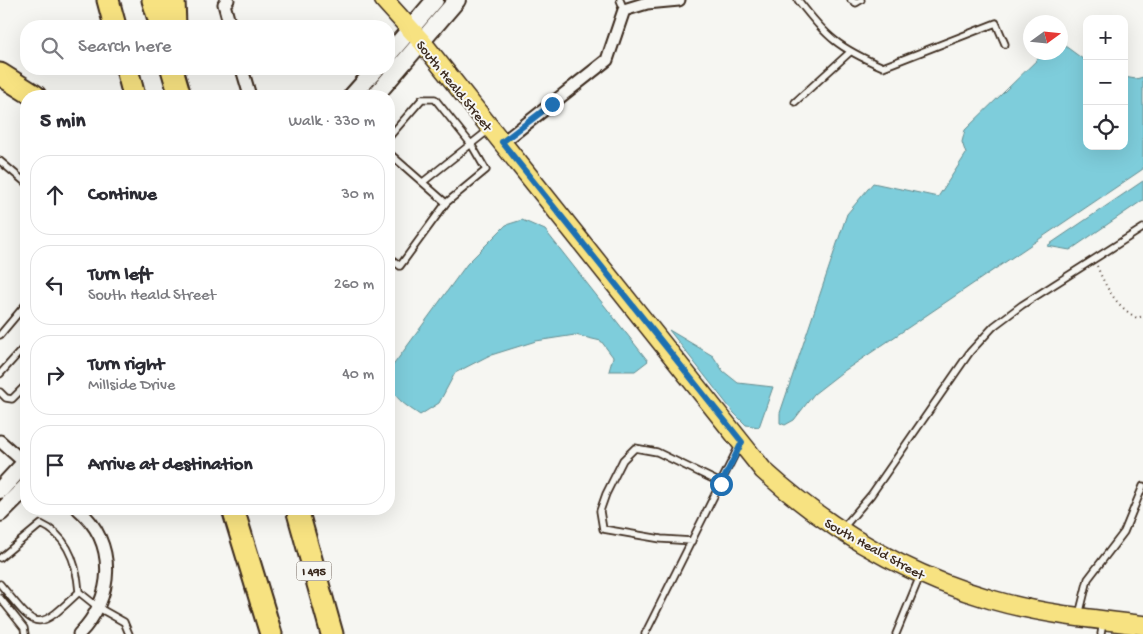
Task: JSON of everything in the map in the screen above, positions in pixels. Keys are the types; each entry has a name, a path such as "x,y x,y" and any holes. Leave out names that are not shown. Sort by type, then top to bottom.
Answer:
{"highway":[{"path":"108,0 113,20"},
{"path":"153,0 158,20"},
{"path":"174,0 175,20"},
{"path":"0,74 25,90"},
{"path":"129,75 132,90"},
{"path":"174,75 178,90"},
{"path":"185,75 189,90"},
{"path":"235,515 271,634"},
{"path":"250,515 282,634"},
{"name":"I 495","path":"299,515 332,634"}],"main road":[{"name":"South Heald Street","path":"384,0 409,30 422,42 763,470 797,501 840,532 940,583 995,600 1079,617 1102,627 1143,625"},
{"name":"South Heald Street","path":"394,0 409,30"}],"street":[{"path":"228,0 224,4 228,20"},
{"path":"395,47 435,0"},
{"path":"395,73 457,0"},
{"path":"502,142 607,60 622,5 679,0"},
{"path":"244,75 248,90"},
{"path":"357,90 371,75"},
{"path":"380,90 393,75"},
{"path":"0,441 20,458"},
{"path":"0,490 20,469"},
{"path":"0,513 20,493"},
{"path":"79,634 99,608 108,581 107,560 98,533 83,515"}],"lane":[{"path":"798,0 821,30 849,53 883,67 996,23 1005,44"},
{"path":"852,0 856,3 861,0"},
{"path":"795,102 849,53"},
{"path":"395,130 422,99 435,99 471,144 486,170 446,203 400,266 395,262"},
{"path":"423,182 491,128"},
{"path":"395,158 446,203"},
{"path":"0,161 20,178"},
{"path":"840,532 871,495 970,352 994,326 1022,304 1143,228"},
{"path":"0,335 20,311"},
{"path":"0,374 20,352"},
{"path":"0,392 6,398 12,399 20,391"},
{"path":"645,634 742,442"},
{"path":"692,541 661,539 603,529 600,511 623,460 635,448 657,452 721,484"},
{"path":"1079,617 1088,579 1124,532 1143,486"},
{"path":"0,558 41,524 61,538 74,561 79,592 99,608 124,622 129,634"},
{"path":"896,634 913,589 921,574"},
{"path":"0,584 28,618 36,622 47,622 59,614 79,592"},
{"path":"0,598 24,631"}],"path":[{"path":"1094,259 1107,289 1125,311 1137,318 1143,316"}],"water":[{"path":"1068,48 1083,59 1083,150 1128,150 1128,78 1136,79 1143,77 1143,169 841,373 814,394 794,420 785,425 780,423 780,413 847,214 873,183 938,197 966,154 962,142 965,130 1037,60 1068,60"},
{"path":"1143,181 1143,200 1070,250 1047,246"},
{"path":"522,220 545,230 648,361 635,371 609,371 613,357 601,341 575,335 536,341 488,356 455,373 439,403 420,415 397,398 395,394 395,363 467,264 506,225"},
{"path":"669,330 713,356 723,371 738,383 773,387 759,427 746,425 734,413"}],"route":[{"path":"552,104 502,142 742,442 721,484"}]}
